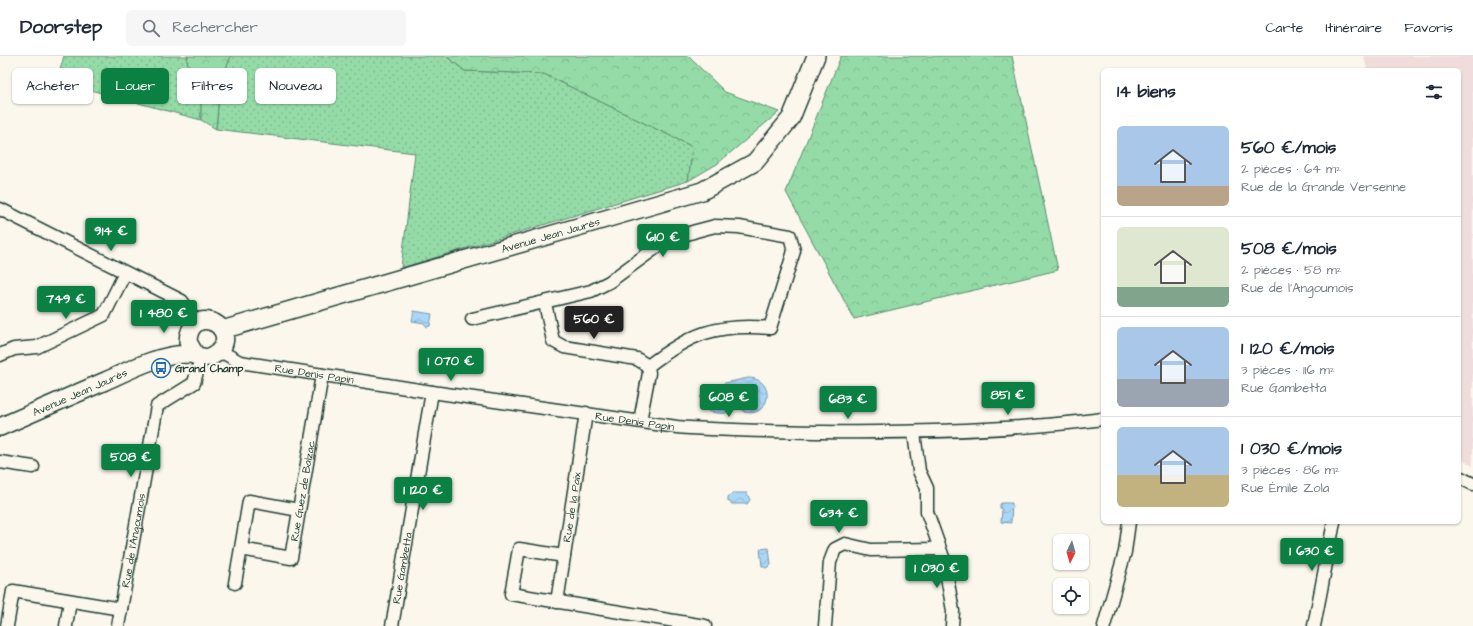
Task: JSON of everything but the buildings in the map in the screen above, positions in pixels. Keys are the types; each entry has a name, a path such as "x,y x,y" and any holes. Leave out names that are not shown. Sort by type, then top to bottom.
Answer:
{"main road":[{"name":"Avenue Jean Jaurès","path":"222,330 702,191 755,162 791,118 816,56"},
{"path":"203,320 217,324 222,330 224,344 220,351 212,356 198,355 188,342 192,329 203,320"},
{"name":"Avenue Jean Jaurès","path":"0,427 160,357 192,329"},
{"name":"Avenue Jean Jaurès","path":"160,357 198,355"}],"street":[{"path":"0,209 182,301 192,329"},
{"path":"472,319 591,291 609,282 665,242 696,231 716,226 739,227 790,236 794,251 770,328 747,326 708,331 677,344 648,366"},
{"path":"0,355 14,349 37,347 104,315 125,273"},
{"path":"545,303 553,341 564,347 637,359 648,366 649,373 640,420"},
{"name":"Rue Denis Papin","path":"220,351 240,362 432,392 640,420 677,427 716,430 914,433 1054,424 1101,419"},
{"name":"Rue de l'Angoumois","path":"118,626 157,406 194,383 198,355"},
{"name":"Rue Guez de Balzac","path":"241,549 291,558 322,374"},
{"name":"Rue Gambetta","path":"392,626 432,392"},
{"name":"Rue de la Paix","path":"557,602 586,413"},
{"path":"914,433 919,472 927,488 927,512 944,560 953,611 952,626"},
{"path":"0,462 33,467"},
{"path":"1461,477 1473,484"},
{"path":"235,583 249,501 299,510"},
{"path":"1104,626 1125,552 1129,524"},
{"path":"1314,626 1334,524"},
{"path":"825,626 830,562 835,549 845,544 871,550 940,549"},
{"path":"564,556 519,549 511,594 705,626"},
{"path":"7,626 13,591 121,609"},
{"path":"66,626 70,601"}],"shaded area":[{"path":"1364,56 1473,56 1473,466 1461,459 1461,68 1367,68"}],"green space":[{"path":"64,56 188,56 187,61 190,68 177,68 177,104 201,104 201,120 142,104 169,104 169,68 101,68 101,93 93,91 93,68 61,68"},
{"path":"188,56 231,56 226,68 190,68 187,61"},
{"path":"231,56 446,56 465,71 544,74 693,147 688,181 401,268 415,153 216,129 218,104 247,104 247,68 226,68"},
{"path":"446,56 688,56 725,92 779,112 717,164 688,181 693,147 544,74 465,71"},
{"path":"841,56 1012,56 1058,270 854,319 786,192"},
{"path":"201,104 218,104 216,129 201,120"}],"water":[{"path":"414,311 432,314 430,326 427,327 424,323 412,321"},
{"path":"748,378 757,380 763,384 767,391 765,404 760,410 753,413 744,412 742,409 744,392 742,392 740,399 731,411 726,413 715,413 708,411 700,397 725,383"},
{"path":"732,493 747,493 750,500 747,504 732,504 728,501 728,497"},
{"path":"1012,503 1011,523 1001,522 1002,509 1000,508 1000,504"},
{"path":"769,548 771,565 766,568 762,566 760,549"}],"place":[{"name":"Grand Champ","path":"161,368"}]}
